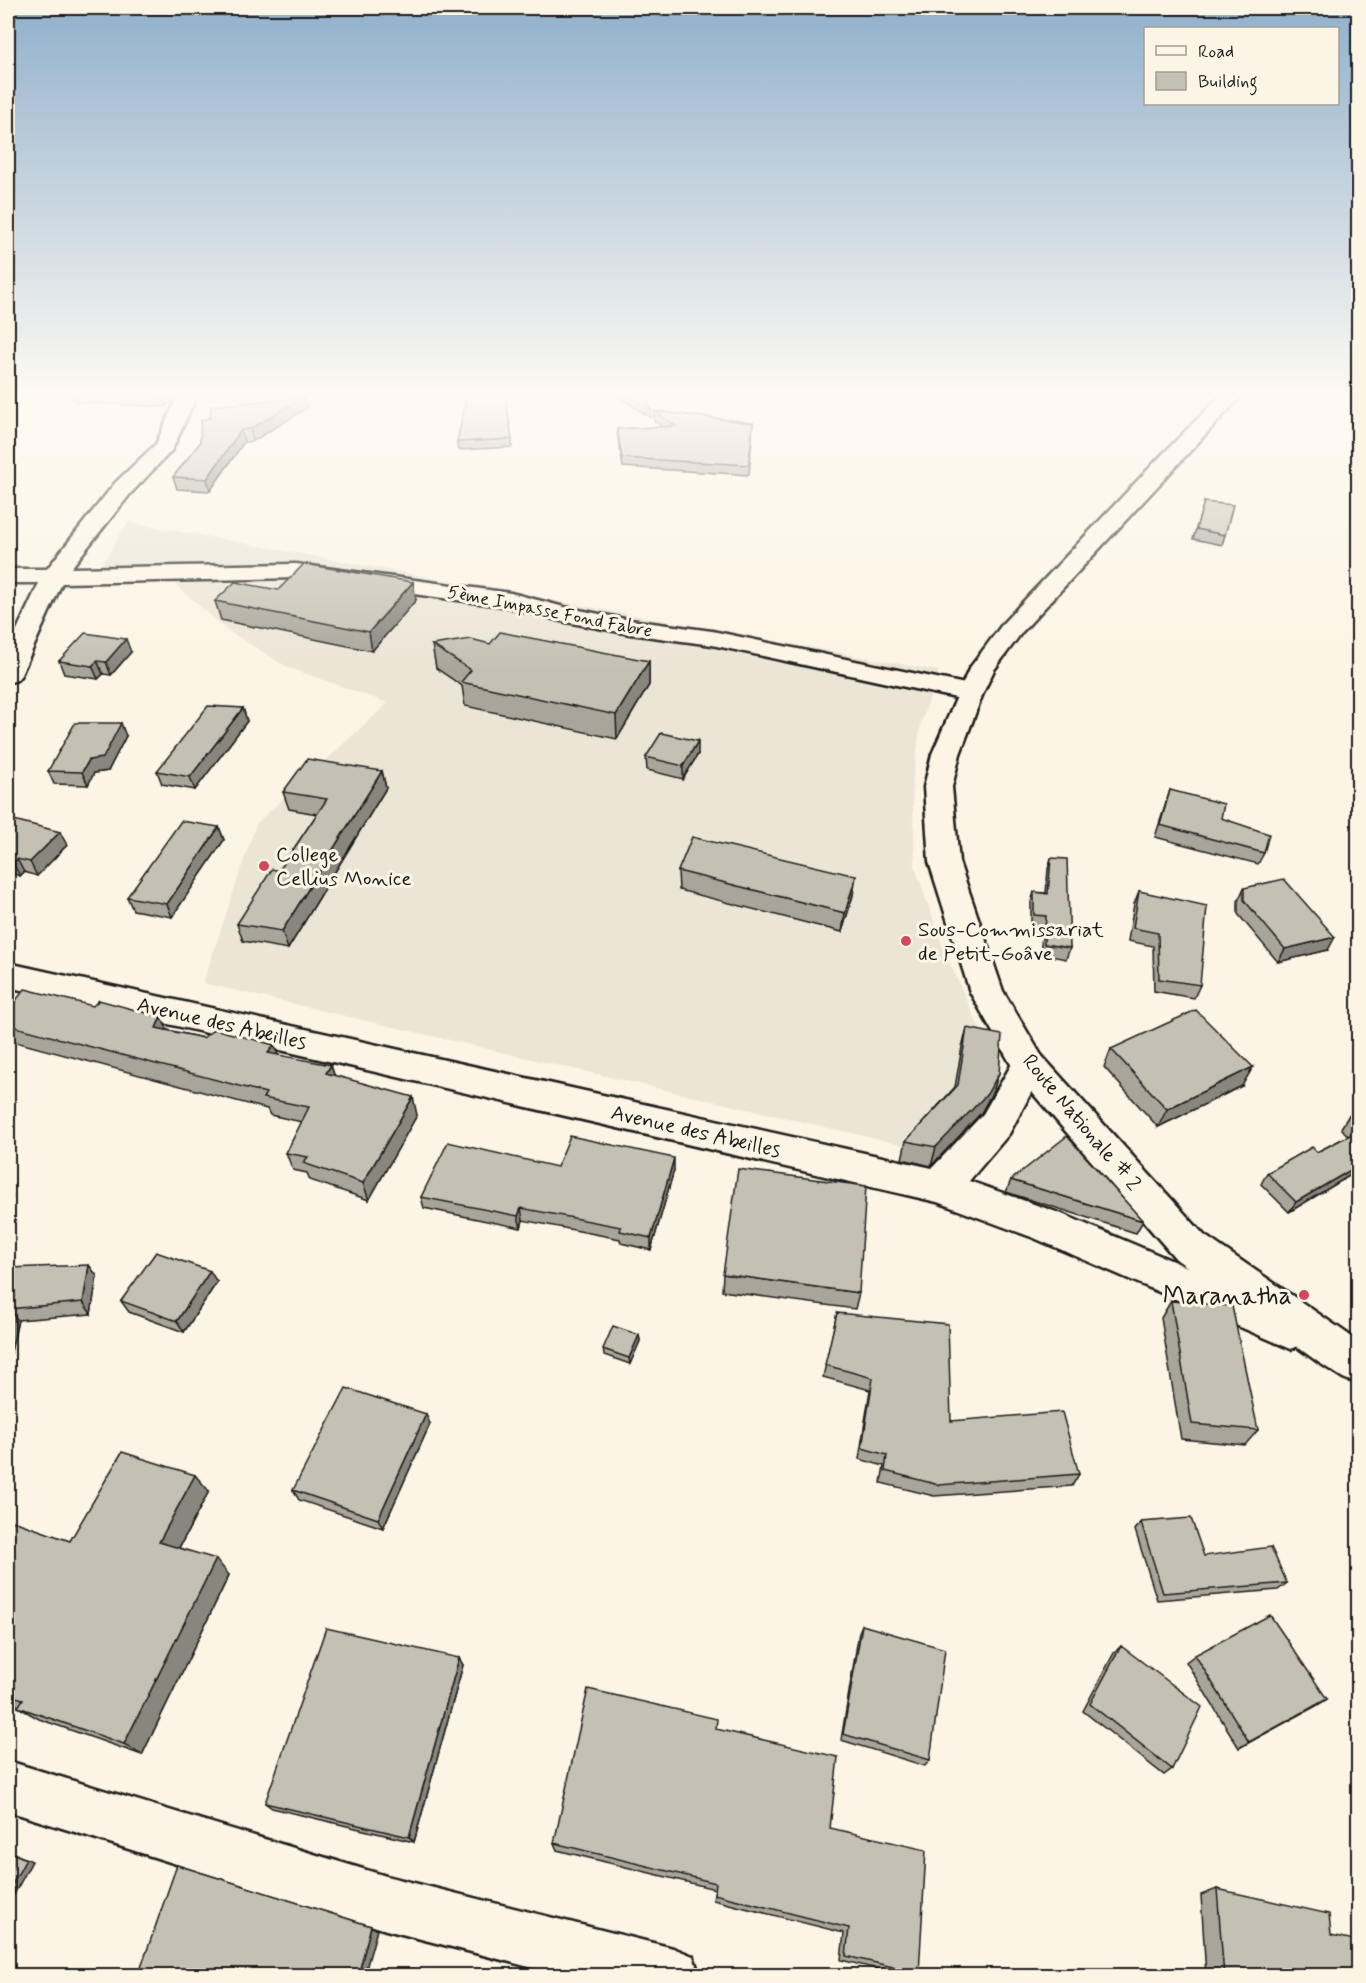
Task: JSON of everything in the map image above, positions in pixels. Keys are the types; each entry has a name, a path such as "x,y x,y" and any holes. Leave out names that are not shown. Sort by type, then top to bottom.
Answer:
{"street":[{"path":"8,675 54,575 125,486"},
{"name":"Route Nationale # 2","path":"1144,486 1013,627 992,653 970,693 946,754 938,786 944,861 987,992 1029,1065 1190,1247 1346,1356"},
{"name":"5ème Impasse Fond Fabre","path":"8,576 233,574 296,571 511,600 561,614 630,627 712,638 970,693"},
{"name":"Avenue des Abeilles","path":"17,982 939,1186 1048,1226 1346,1356"},
{"path":"939,1186 971,1154 996,1124 1029,1065"},
{"path":"8,1786 386,1903 673,1976"}],"shaded area":[{"path":"128,522 939,671 921,723 912,784 915,867 945,953 980,1029 977,1102 933,1152 203,983 256,824 388,703 287,667 227,630 171,581 90,583"}],"building":[{"path":"1204,502 1233,505 1225,535 1196,529"},
{"path":"304,564 413,582 369,632 215,601 235,582 278,590"},
{"path":"500,632 649,661 616,715 461,682 471,670 432,645 471,639 490,644"},
{"path":"85,633 126,639 106,662 97,661 92,666 59,661"},
{"path":"208,706 243,708 190,777 157,771"},
{"path":"75,723 121,723 103,758 89,760 82,772 48,771"},
{"path":"661,733 698,741 683,766 646,757"},
{"path":"307,759 382,771 282,931 237,924 272,869 279,871 327,799 283,792"},
{"path":"1170,790 1224,804 1221,818 1269,834 1264,853 1160,825"},
{"path":"10,819 60,832 30,862 17,859 13,863 8,861 8,822"},
{"path":"181,821 219,827 167,904 127,897"},
{"path":"692,837 856,876 845,913 678,871"},
{"path":"1051,858 1067,859 1070,948 1044,944 1046,916 1034,915 1034,892 1048,894"},
{"path":"1284,879 1335,937 1285,949 1244,900 1244,888"},
{"path":"1139,891 1207,906 1200,985 1159,979 1158,933 1133,928"},
{"path":"25,989 93,1006 99,1000 161,1017 156,1028 203,1038 214,1029 274,1045 268,1053 331,1065 326,1073 413,1097 363,1183 303,1163 308,1157 286,1153 309,1107 263,1098 266,1093 8,1025 8,1010"},
{"path":"1196,1010 1253,1067 1167,1109 1111,1049"},
{"path":"967,1028 1002,1035 999,1073 987,1094 936,1147 906,1141 958,1085"},
{"path":"1359,1112 1359,1125 1349,1115"},
{"path":"1354,1133 1359,1138 1359,1165 1296,1202 1267,1173 1312,1147 1317,1152"},
{"path":"570,1136 674,1158 651,1238 620,1231 621,1227 521,1208 518,1216 421,1197 448,1142 557,1167"},
{"path":"1067,1136 1143,1221 1011,1180"},
{"path":"738,1169 866,1186 859,1293 723,1274"},
{"path":"156,1252 210,1271 177,1321 121,1301"},
{"path":"89,1265 83,1302 8,1309 8,1268"},
{"path":"1171,1301 1232,1306 1258,1430 1192,1424"},
{"path":"837,1313 948,1324 951,1421 1062,1412 1079,1474 939,1485 885,1471 887,1455 862,1448 873,1378 825,1365"},
{"path":"613,1326 639,1335 629,1358 603,1349"},
{"path":"346,1388 426,1414 378,1519 293,1490"},
{"path":"122,1452 195,1475 159,1542 216,1559 124,1744 18,1707 23,1699 8,1695 8,1531 13,1521 70,1541"},
{"path":"1191,1518 1204,1556 1271,1547 1287,1583 1163,1593 1141,1522"},
{"path":"1270,1615 1327,1699 1249,1742 1195,1655"},
{"path":"862,1625 945,1649 930,1760 843,1734"},
{"path":"326,1628 459,1658 409,1837 265,1803"},
{"path":"1121,1646 1202,1707 1172,1769 1090,1704"},
{"path":"588,1689 717,1719 716,1729 838,1757 830,1828 926,1850 919,1973 846,1956 849,1928 714,1894 716,1883 554,1843"},
{"path":"8,1851 26,1859 8,1892"},
{"path":"177,1865 371,1926 358,1976 138,1976"},
{"path":"1217,1889 1329,1914 1331,1935 1359,1941 1359,1976 1224,1976"}],"place":[{"name":"College Cellius Monice","path":"264,866"},
{"name":"Sous-Commissariat de Petit-Goâve","path":"906,941"},
{"name":"Maranatha","path":"1304,1295"}]}
